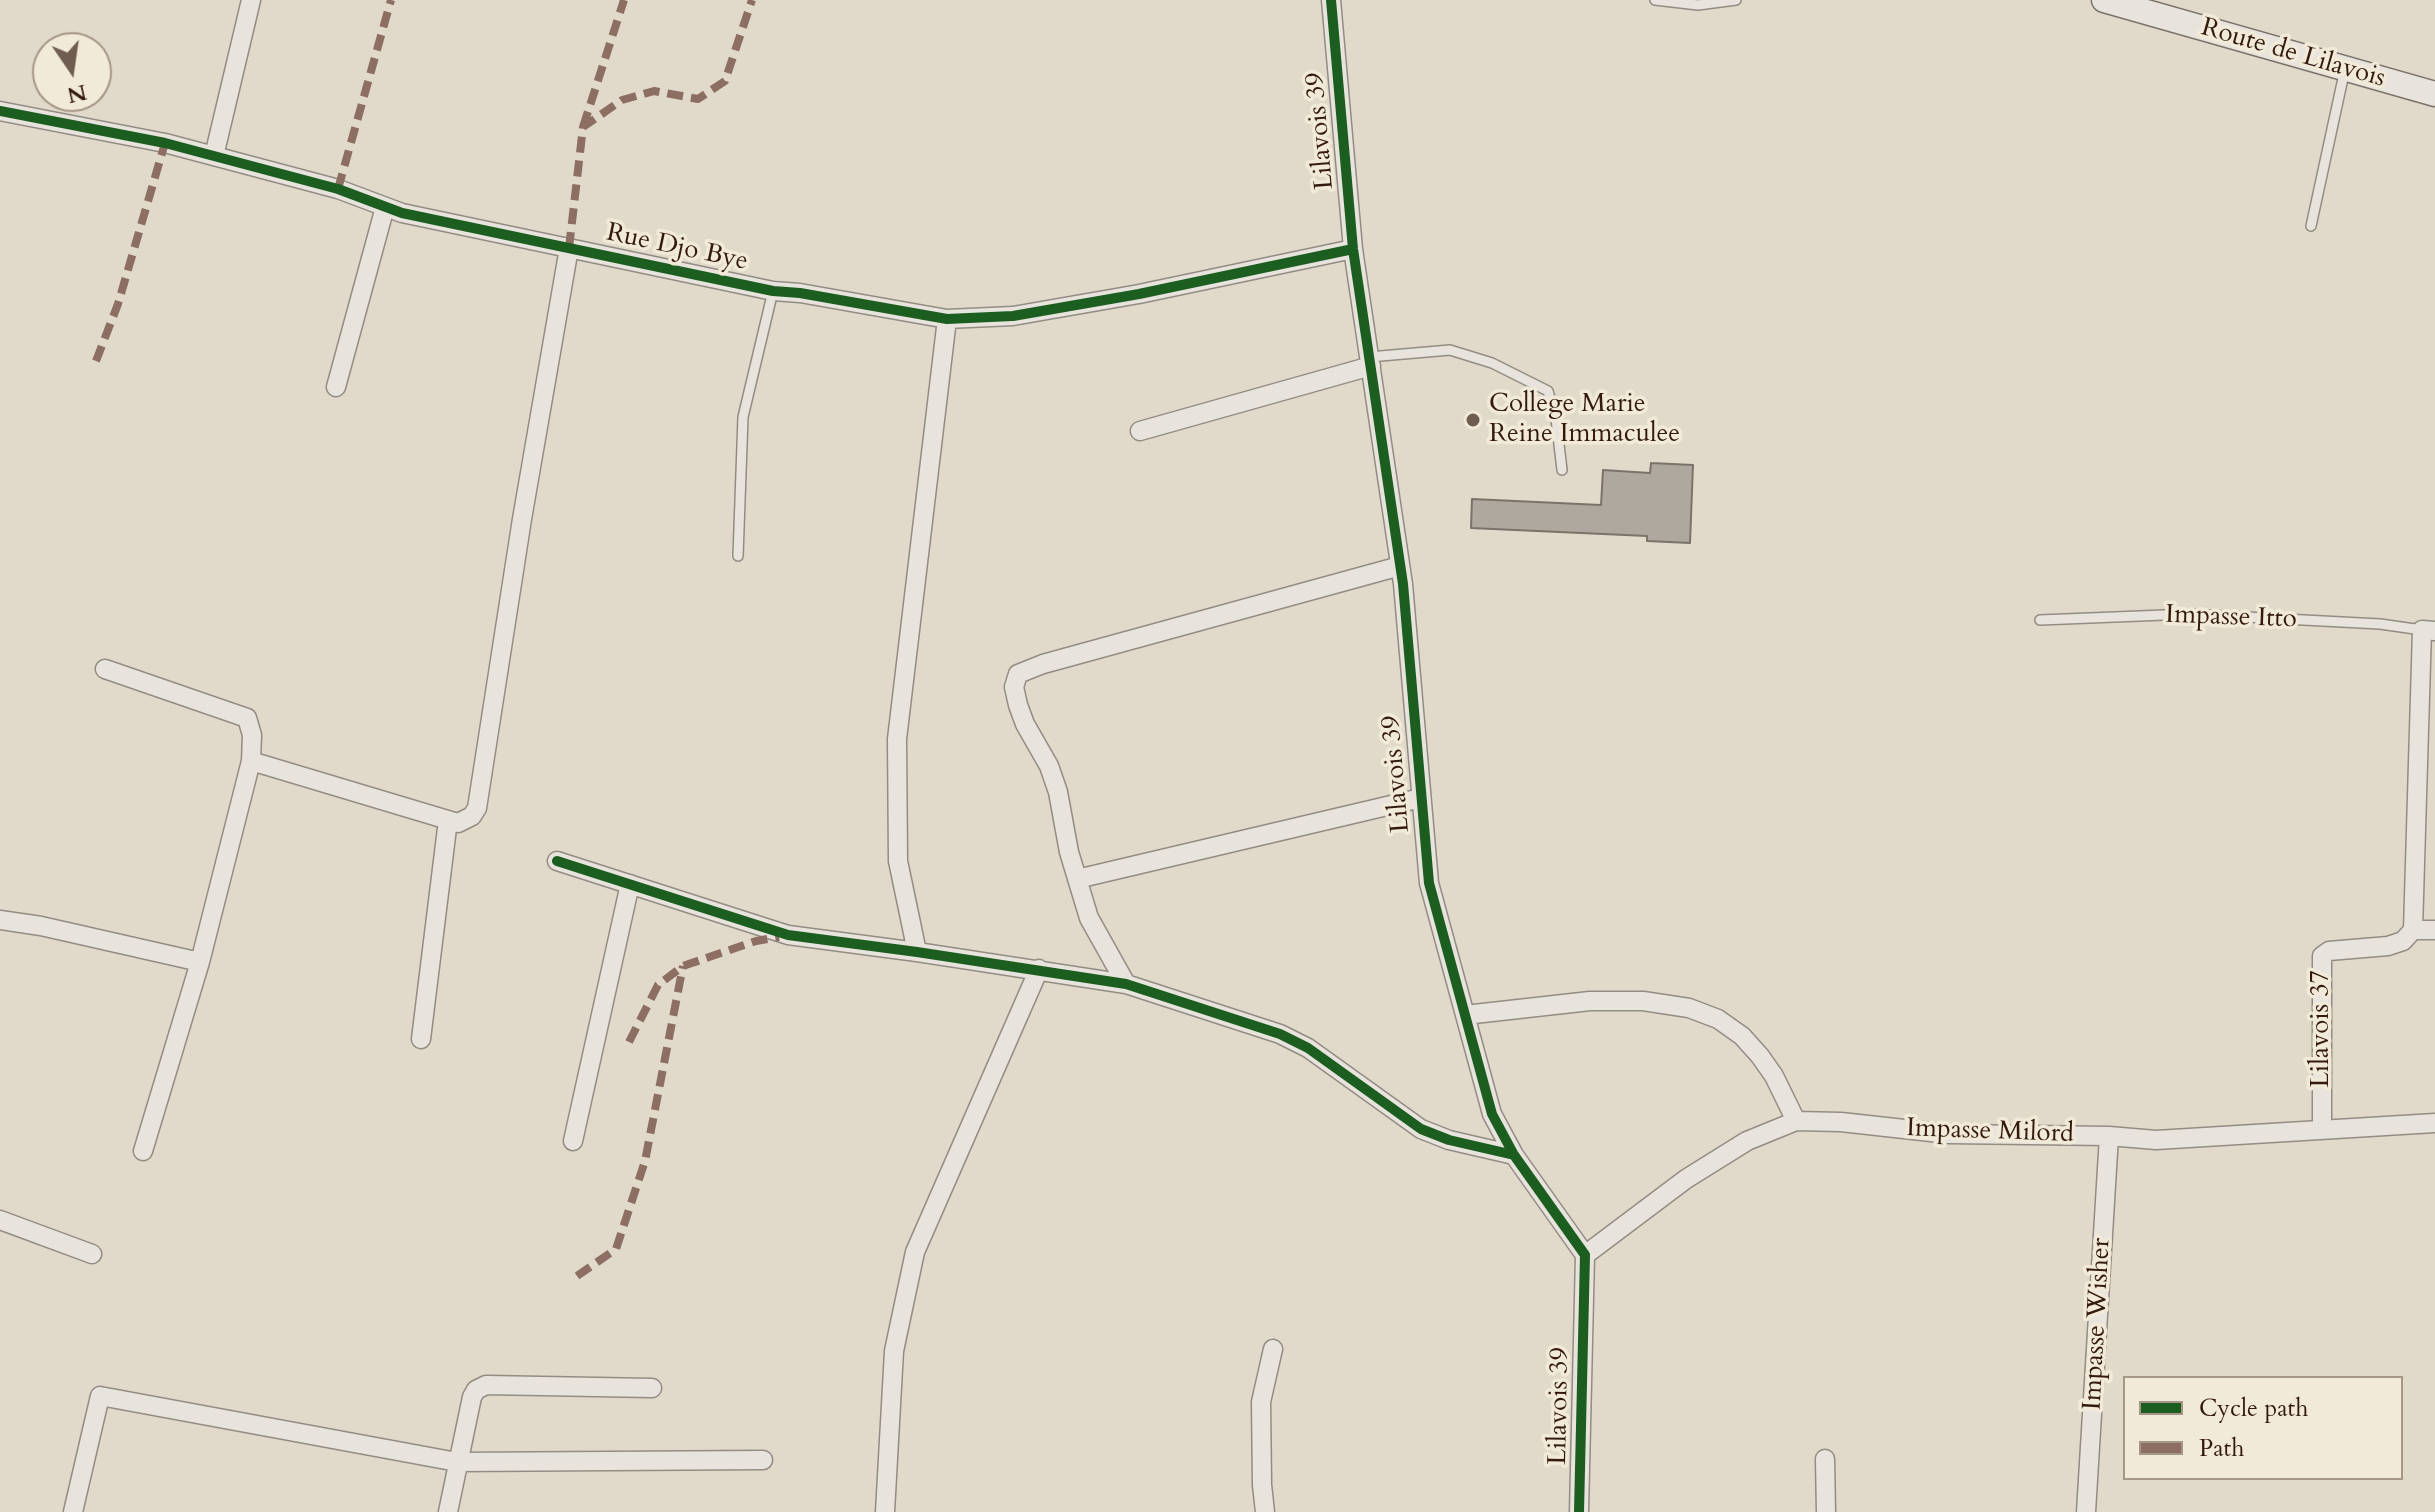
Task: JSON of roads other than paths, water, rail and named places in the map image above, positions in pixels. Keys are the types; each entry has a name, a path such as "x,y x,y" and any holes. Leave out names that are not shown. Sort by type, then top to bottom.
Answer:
{"main road":[{"name":"Route de Lilavois","path":"2104,0 2435,94"}],"street":[{"path":"214,156 251,0"},
{"name":"Lilavois 39","path":"1331,0 1353,249 1400,566 1429,883 1492,1114 1514,1155 1585,1255 1579,1512"},
{"name":"Rue Djo Bye","path":"0,111 165,143 338,189 402,213 773,291 947,319 1013,316 1123,297 1353,249"},
{"path":"336,387 385,207"},
{"path":"251,761 448,820 463,822 477,808 522,519 569,248"},
{"path":"917,952 898,861 897,739 947,319"},
{"path":"1140,431 1370,362"},
{"path":"1126,984 1089,918 1063,830 1058,792 1049,766 1018,705 1014,687 1018,674 1043,664 1400,566"},
{"path":"2428,630 2413,930 2435,930"},
{"path":"105,669 247,718 252,735 251,761 200,962 143,1151"},
{"path":"1077,879 1421,798"},
{"path":"421,1039 448,820"},
{"path":"557,861 788,935 1126,984 1280,1034 1308,1048 1421,1129 1449,1140 1514,1155"},
{"path":"573,1141 630,884"},
{"path":"0,920 41,926 200,962"},
{"name":"Lilavois 37","path":"2322,1130 2322,956 2329,951 2388,946 2403,941 2413,930"},
{"path":"885,1512 894,1351 915,1252 1039,969"},
{"path":"1465,1015 1590,1001 1643,1001 1689,1008 1718,1019 1742,1036 1774,1076 1796,1121"},
{"name":"Impasse Milord","path":"1585,1255 1686,1179 1747,1141 1796,1121 1841,1122 1949,1134 2109,1136 2156,1140 2435,1123"},
{"name":"Impasse Wisher","path":"2086,1512 2109,1136"},
{"path":"0,1220 92,1254"},
{"path":"1265,1512 1261,1402 1273,1349"},
{"path":"448,1512 457,1462 476,1390 486,1385 652,1388"},
{"path":"73,1512 100,1396 457,1462 763,1460"},
{"path":"1825,1459 1826,1512"}],"lane":[{"path":"1655,0 1698,5 1736,0"},
{"path":"2311,226 2345,69"},
{"path":"738,556 743,417 773,291"},
{"path":"1370,362 1450,350 1492,363 1548,391 1556,419 1562,470"},
{"name":"Impasse Itto","path":"2040,620 2189,614 2380,624 2428,630"}],"place":[{"name":"College Marie Reine Immaculee","path":"1473,420"}]}
